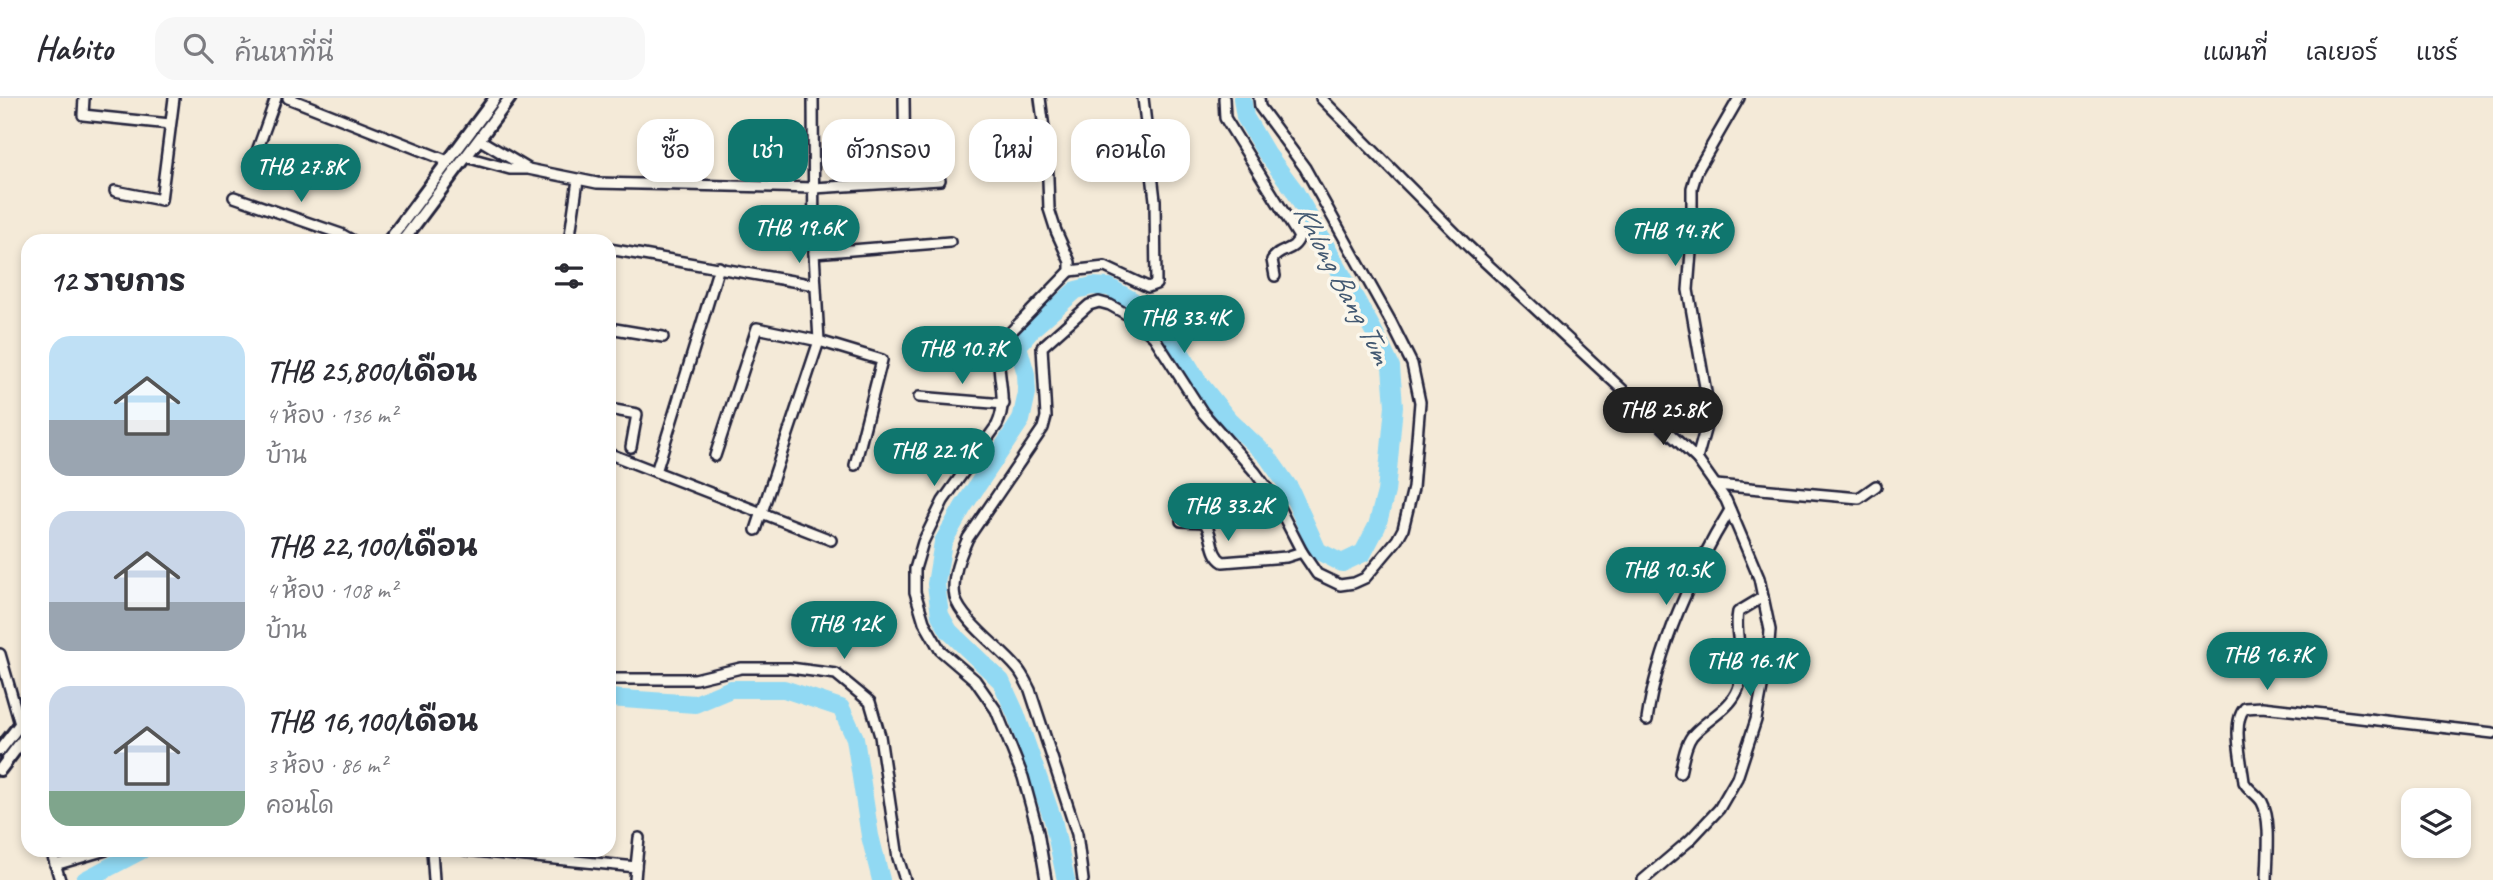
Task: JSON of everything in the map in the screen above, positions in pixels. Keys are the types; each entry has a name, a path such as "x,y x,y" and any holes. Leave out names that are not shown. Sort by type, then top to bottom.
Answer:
{"street":[{"path":"84,98 83,115 170,124"},
{"path":"115,191 161,200 174,98"},
{"path":"256,154 276,98"},
{"path":"288,98 448,161"},
{"path":"394,234 495,98"},
{"path":"408,234 510,98"},
{"path":"756,530 819,341 814,253 813,98"},
{"path":"904,98 904,119"},
{"path":"1040,98 1049,209 1070,262 1070,271"},
{"path":"1046,880 1038,832 1023,777 996,710 975,680 940,650 924,622 915,592 915,569 923,542 943,501 997,425 1003,412 998,366 1003,340 1070,271 1105,267 1148,287 1156,284 1155,201 1143,98"},
{"path":"1224,98 1225,118 1299,237 1293,247 1275,255 1272,260 1275,276"},
{"path":"1083,880 1077,834 1030,690 1018,668 971,621 956,600 954,588 959,559 968,538 1043,428 1045,408 1041,361 1042,347 1048,339 1081,310 1098,303 1110,305 1144,327 1165,352 1203,413 1266,486 1317,574 1340,585 1365,578 1376,567 1403,529 1413,488 1420,402 1412,364 1305,168 1260,107 1259,98"},
{"path":"1321,98 1469,247 1697,458 1730,510 1759,578 1770,630 1768,656 1756,720 1737,778 1718,810 1690,840 1643,880"},
{"path":"1697,458 1706,429 1707,398 1688,290 1692,188 1697,171 1739,98"},
{"path":"480,140 528,169"},
{"path":"467,157 510,169 528,169 597,183 814,188 905,182"},
{"path":"570,234 578,180"},
{"path":"234,197 341,234"},
{"path":"814,253 950,242"},
{"path":"616,250 815,285"},
{"path":"656,472 719,267"},
{"path":"715,456 757,328 819,341 882,360 855,466"},
{"path":"616,329 663,337"},
{"path":"919,397 1004,404"},
{"path":"616,410 637,414 631,447"},
{"path":"616,456 831,540"},
{"path":"1716,485 1859,498 1876,486"},
{"path":"1647,720 1652,687 1689,587 1730,510"},
{"path":"1181,522 1204,522 1208,526 1216,556 1223,562 1286,557 1302,552"},
{"path":"1680,772 1690,739 1730,704 1739,688 1741,656 1736,621 1738,612 1763,597"},
{"path":"0,654 21,721"},
{"path":"616,679 695,679 741,668 790,668 836,674 870,702 880,736 898,858 905,880"},
{"path":"2267,880 2266,813 2261,800 2247,789 2244,782 2238,715 2245,708 2262,707 2493,733"},
{"path":"0,750 21,733"},
{"path":"0,770 21,736"},
{"path":"635,880 639,838"},
{"path":"53,857 59,878"},
{"path":"55,865 82,857"},
{"path":"432,857 434,880"},
{"path":"535,857 636,867"}],"waterway":[{"name":"Khlong Bang Tum","path":"1066,880 1053,820 1016,714 1001,681 949,631 940,615 936,584 943,542 1021,420 1027,393 1026,374 1018,346 1033,328 1076,290 1092,286 1109,287 1137,303 1167,330 1197,380 1229,420 1267,456 1290,489 1318,551 1342,563 1363,553 1377,526 1386,492 1394,406 1391,367 1294,190 1265,151 1245,117 1242,98"},
{"name":"Khlong Bang Tum","path":"616,698 695,704 731,689 784,689 841,708 855,738 870,836 881,880"},
{"name":"Khlong Bang Tum","path":"85,880 129,857"}]}
